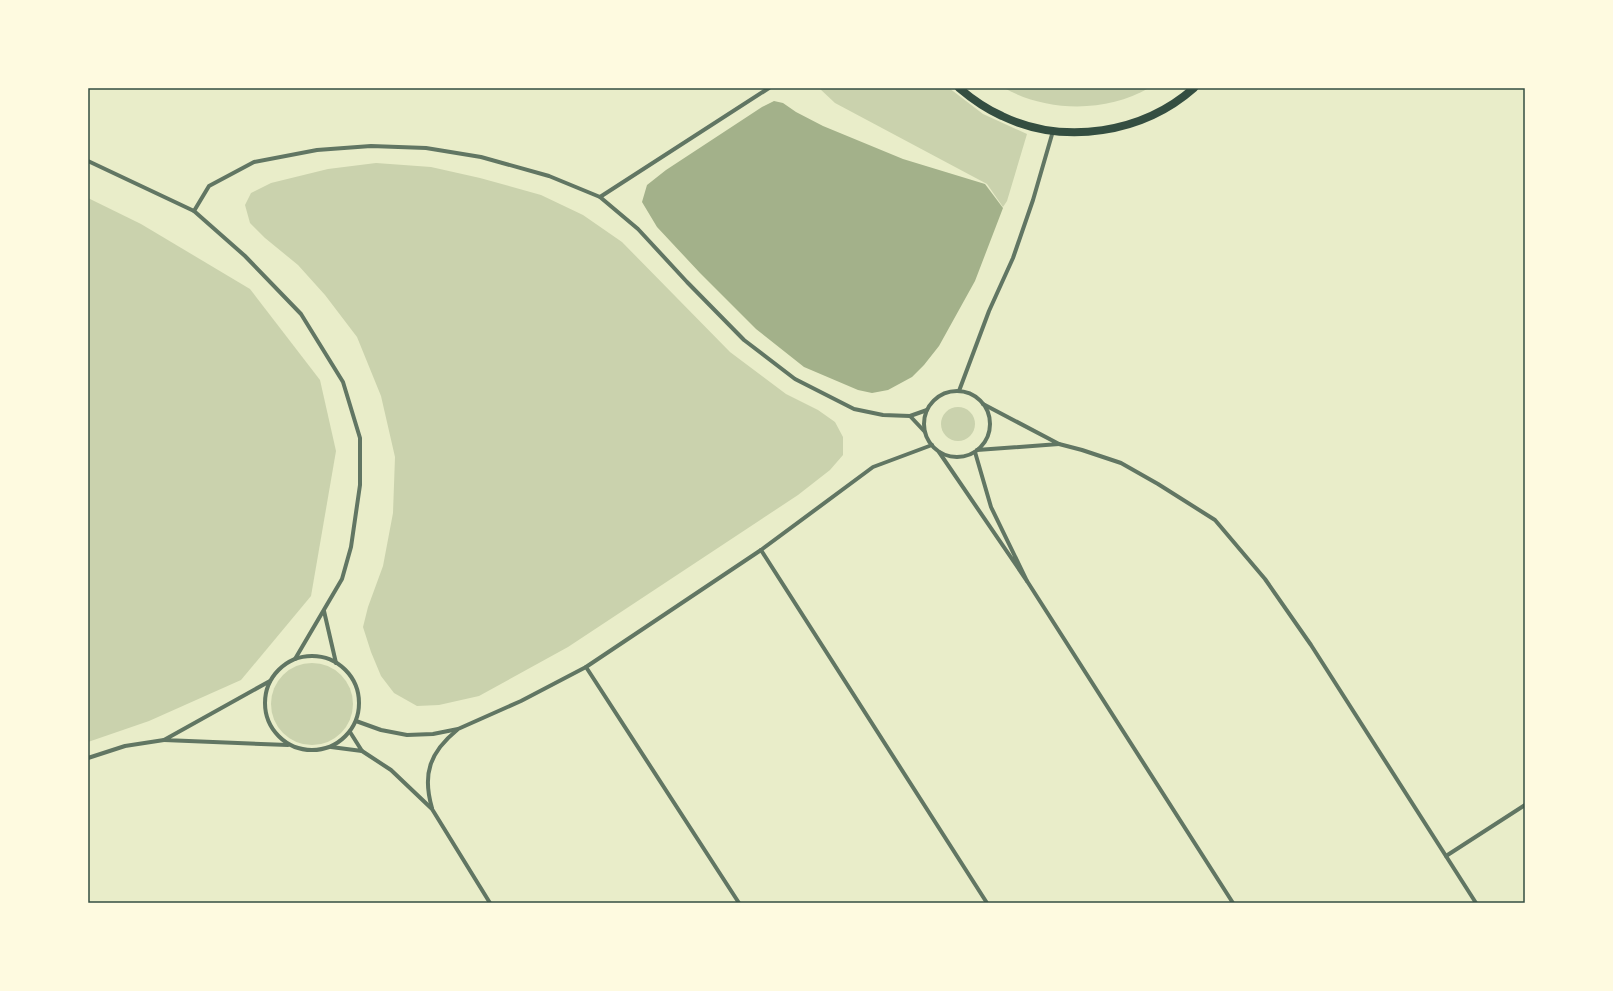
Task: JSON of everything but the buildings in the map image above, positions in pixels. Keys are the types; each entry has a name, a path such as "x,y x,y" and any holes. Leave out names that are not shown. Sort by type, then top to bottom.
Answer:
{"main road":[{"path":"959,88 980,104 1003,117 1027,126 1053,131 1076,133 1100,131 1145,119 1166,109 1194,88"}],"street":[{"path":"600,197 769,88"},
{"path":"959,391 988,312 1013,258 1033,200 1053,131"},
{"path":"194,211 209,186 254,162 318,150 371,146 426,148 481,157 549,176 600,197 638,229 744,340 795,380 854,409 883,415 910,416 927,410"},
{"path":"88,161 194,211 245,256 301,314 343,382 360,438 360,485 351,547 342,579 295,659"},
{"path":"925,432 924,420 932,401 940,395 950,391 969,393 983,404 1059,444 1082,450 1121,464 1158,484 1215,520 1265,579 1311,646 1476,903"},
{"path":"976,451 987,437 990,420 983,404"},
{"path":"910,416 925,432 932,445 939,452 1027,581 1233,903"},
{"path":"939,452 950,456 963,456 976,451 1059,444"},
{"path":"356,721 381,730 407,735 433,734 458,729 521,702 586,667 761,550 873,467 932,445"},
{"path":"976,451 991,507 1027,581"},
{"path":"761,550 987,903"},
{"path":"324,610 336,663"},
{"path":"88,758 125,746 164,740 288,745 302,750 317,751 331,747 342,741 350,732 356,721 359,709 359,697 356,685 349,674 336,663 316,656 303,656 279,669 270,680 265,694 264,709 268,723 277,736 288,745"},
{"path":"586,667 739,903"},
{"path":"164,740 270,680"},
{"path":"458,729 437,750 430,764 428,794 432,808 490,903"},
{"path":"350,732 362,751 391,770 432,808"},
{"path":"331,747 362,751"},
{"path":"1446,856 1525,805"}],"shaded area":[{"path":"819,88 949,88 983,114 1027,134 1007,201 1003,207 987,184 835,103"},
{"path":"1004,88 1149,88 1114,102 1076,106 1039,102"},
{"path":"774,101 783,103 796,112 823,126 903,159 985,184 1003,208 975,281 939,346 912,377 888,390 872,393 858,390 804,367 756,329 700,273 657,227 642,202 647,185 666,170 762,107"},
{"path":"376,163 431,167 480,178 541,195 583,215 622,242 730,352 786,394 818,410 835,422 843,437 843,455 830,470 798,495 568,647 479,696 439,705 417,706 394,693 381,676 363,627 368,607 383,566 393,513 395,457 381,396 357,337 325,295 298,265 265,238 250,223 245,205 251,193 271,183 328,169"},
{"path":"88,198 141,224 250,289 320,380 336,451 311,596 241,680 149,721 88,742"},
{"path":"955,407 961,407 970,412 974,418 974,430 970,436 961,441 955,441 946,436 941,427 941,421 946,412"},
{"path":"312,663 328,667 341,675 349,688 353,704 349,720 341,733 328,741 312,745 296,741 283,733 275,720 271,704 275,688 283,675 296,667"}]}
